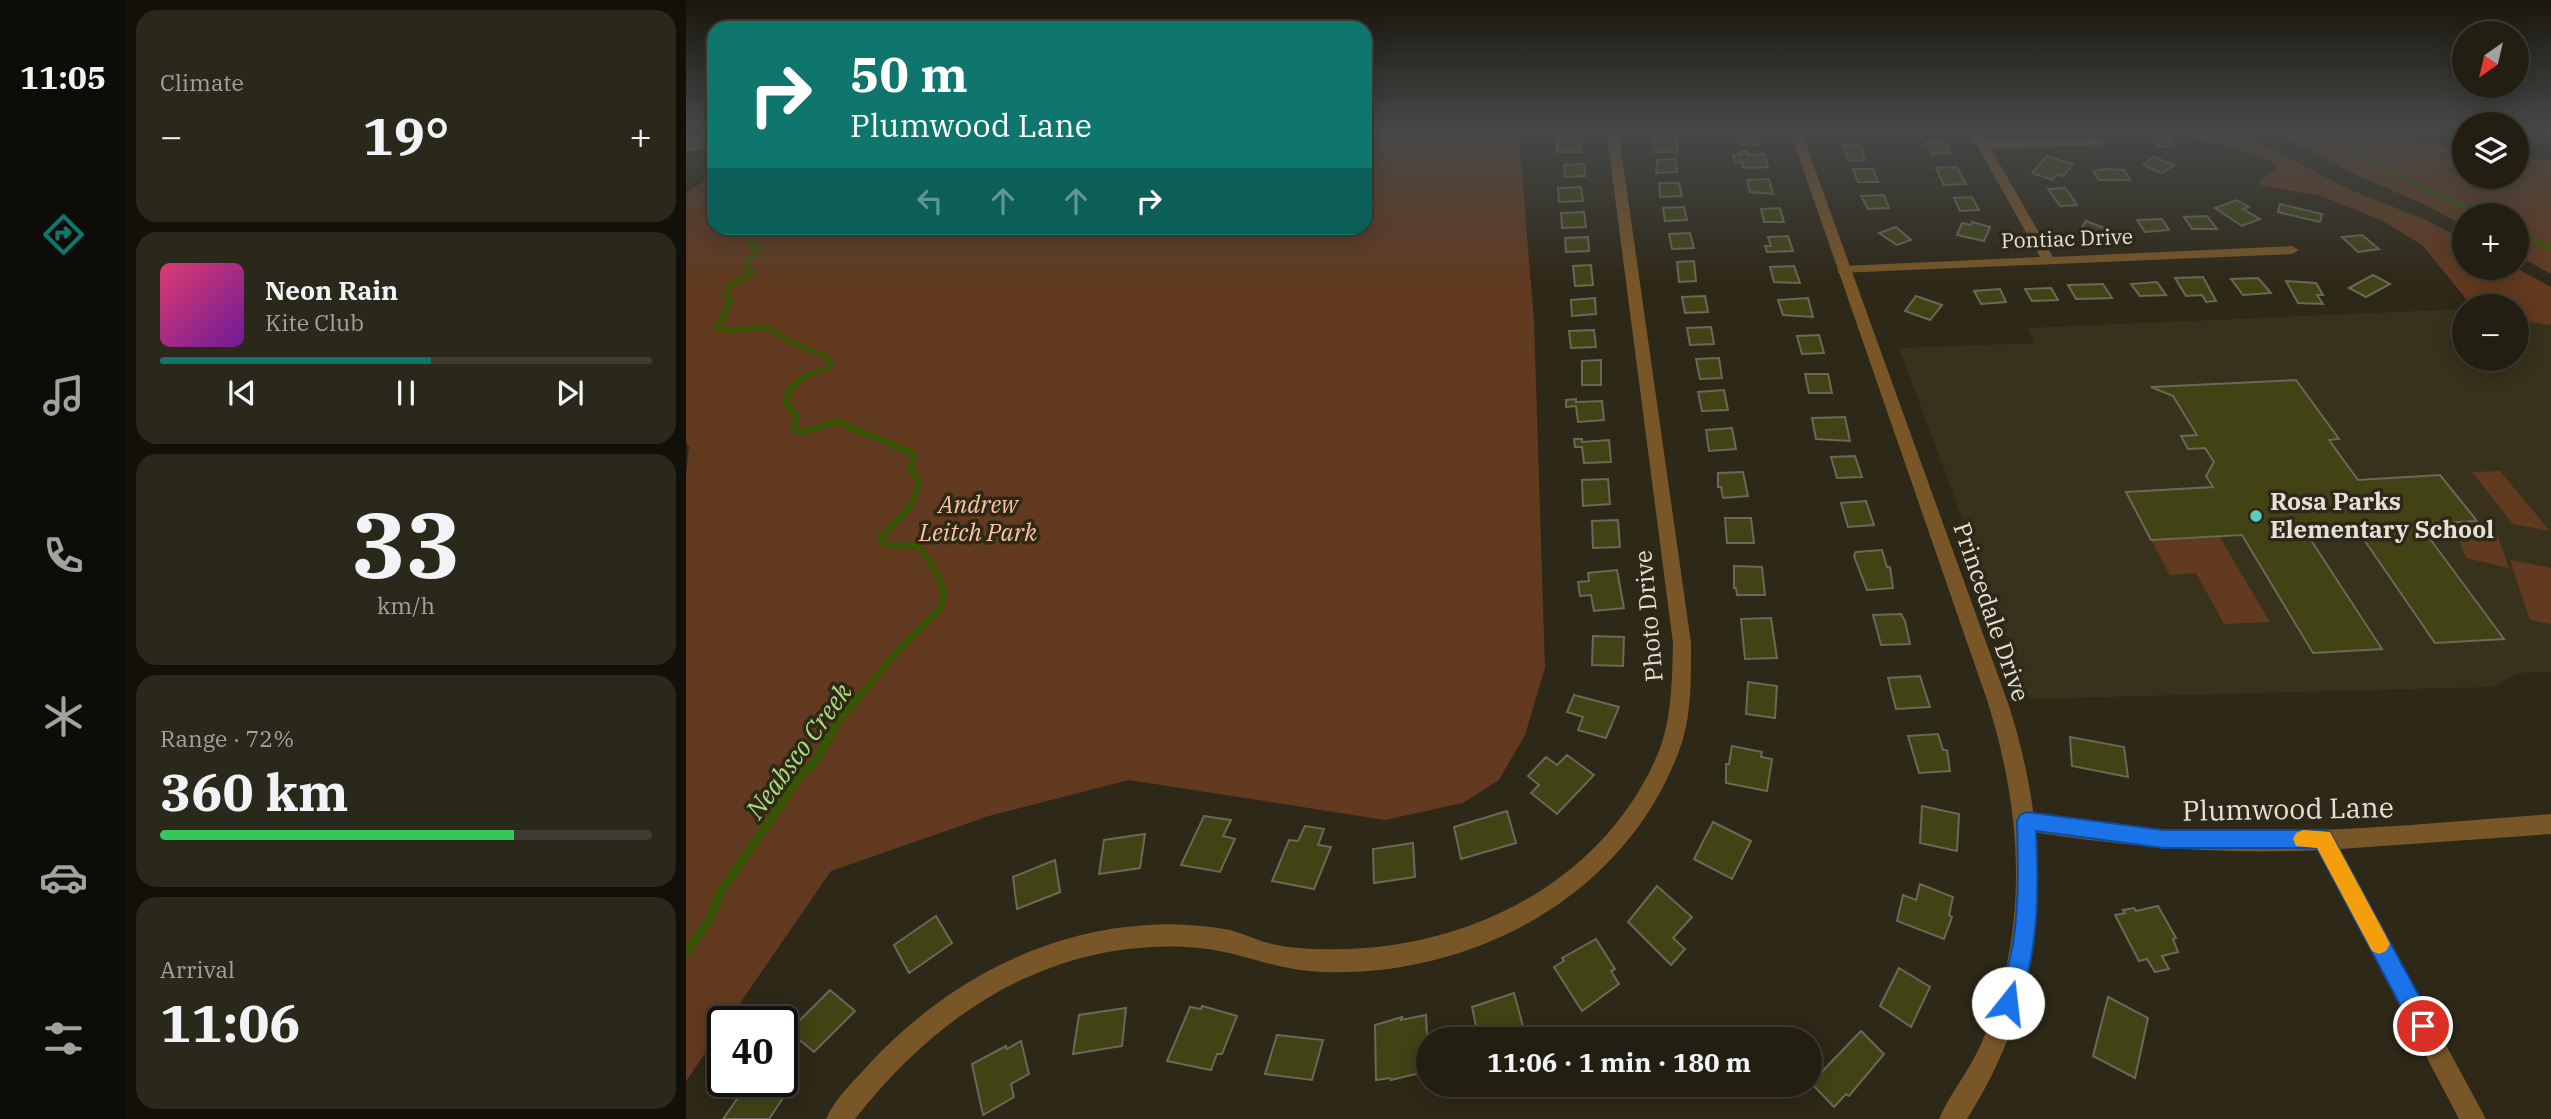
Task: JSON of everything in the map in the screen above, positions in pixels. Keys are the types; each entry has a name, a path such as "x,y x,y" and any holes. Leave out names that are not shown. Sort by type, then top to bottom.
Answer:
{"street":[{"name":"Photo Drive","path":"839,1119 893,1056 932,1021 974,991 1015,968 1052,954 1099,942 1154,935 1189,936 1231,942 1271,955 1337,961 1414,954 1470,939 1515,919 1556,896 1614,844 1655,784 1669,750 1678,716 1682,643 1619,180"},
{"name":"Princedale Drive","path":"1812,180 2010,742 2020,778 2029,873 2021,956 2008,1003 1986,1058 1952,1119"},
{"path":"2003,180 2049,261"},
{"name":"Pontiac Drive","path":"1843,270 2292,250"},
{"name":"Plumwood Lane","path":"2026,821 2163,839 2323,839 2551,824"},
{"path":"2323,839 2473,1119"}],"shaded area":[{"name":"Rosa Parks Elementary School","path":"2452,310 2452,371 2529,371 2529,314 2551,320 2551,672 2519,673 2492,687 2029,699 1899,348 2034,343 2027,328"}],"green space":[{"name":"Andrew Leitch Park","path":"706,180 707,235 1372,235 1372,180 1523,180 1534,321 1545,668 1525,735 1499,780 1463,803 1385,820 1129,780 989,816 831,871 738,1006 707,1006 707,1051 686,1081 686,475 689,447 686,442 686,193"},
{"path":"2259,180 2331,180 2426,220 2452,234 2452,280 2529,280 2529,275 2551,287 2551,325 2529,322 2529,294 2462,294 2422,245 2381,220 2321,196 2260,185"},
{"path":"2369,180 2452,180 2452,189 2529,189 2529,180 2551,180 2551,274 2529,262 2529,203 2452,203 2452,219"},
{"path":"2500,471 2550,531 2513,524 2472,472"},
{"path":"2471,532 2498,536 2509,568 2466,558 2460,543 2462,535"},
{"path":"2219,536 2270,622 2224,624 2196,573 2170,575 2151,540"},
{"path":"2510,560 2551,568 2551,624 2530,620"}],"building":[{"path":"1747,180 1769,180 1773,194 1750,192"},
{"path":"1857,180 1878,182 1858,182"},
{"path":"1942,180 1964,180 1966,184 1944,185"},
{"path":"1659,183 1679,183 1682,196 1660,197"},
{"path":"1581,187 1583,201 1559,202 1558,188"},
{"path":"2065,188 2077,205 2060,206 2048,189"},
{"path":"1884,195 1889,208 1868,209 1861,196"},
{"path":"1972,197 1979,210 1960,211 1954,198"},
{"path":"2237,200 2249,207 2243,209 2260,219 2242,226 2215,208"},
{"path":"2280,204 2322,214 2320,222 2278,212"},
{"path":"1684,207 1687,220 1665,221 1663,208"},
{"path":"1780,208 1784,222 1764,222 1761,209"},
{"path":"1584,212 1586,227 1562,228 1561,213"},
{"path":"2207,216 2217,229 2192,229 2184,217"},
{"path":"2162,219 2169,230 2145,232 2137,220"},
{"path":"2086,221 2110,230 2103,238 2080,230"},
{"path":"1972,222 1990,227 1984,241 1957,235 1962,223 1971,225"},
{"path":"1896,227 1911,240 1897,245 1879,233"},
{"path":"1690,233 1694,248 1672,249 1669,234"},
{"path":"2362,235 2379,249 2358,252 2342,237"},
{"path":"1788,236 1793,251 1767,252 1765,246 1771,246 1768,237"},
{"path":"1588,237 1589,251 1566,252 1565,238"},
{"path":"1694,261 1696,281 1679,282 1677,262"},
{"path":"1591,265 1593,285 1575,286 1573,266"},
{"path":"1794,266 1800,283 1774,282 1770,267"},
{"path":"2373,275 2390,284 2366,297 2349,288"},
{"path":"2203,277 2216,301 2206,302 2202,295 2186,296 2175,278"},
{"path":"2258,278 2271,293 2243,295 2231,279"},
{"path":"2286,281 2316,283 2323,295 2317,295 2323,304 2298,303"},
{"path":"2157,282 2166,295 2140,296 2131,284"},
{"path":"2103,284 2112,298 2076,299 2068,285"},
{"path":"2051,288 2058,300 2032,301 2025,289"},
{"path":"2000,289 2006,302 1981,304 1974,291"},
{"path":"1705,296 1708,312 1685,313 1682,297"},
{"path":"1916,296 1942,305 1930,320 1905,311"},
{"path":"1595,298 1596,314 1572,316 1571,300"},
{"path":"1808,298 1813,317 1783,315 1778,300"},
{"path":"1711,327 1714,344 1690,345 1687,328"},
{"path":"1594,330 1596,347 1571,348 1569,331"},
{"path":"1819,335 1824,353 1802,354 1797,336"},
{"path":"1719,358 1722,378 1700,379 1696,359"},
{"path":"1601,360 1601,385 1582,385 1582,361"},
{"path":"1805,374 1828,374 1832,393 1809,393"},
{"path":"2296,380 2339,439 2329,440 2358,480 2440,475 2477,521 2419,524 2504,639 2435,643 2356,528 2305,531 2382,649 2313,653 2242,535 2151,540 2126,492 2213,487 2206,476 2214,462 2205,448 2188,449 2181,436 2197,435 2173,396 2151,387"},
{"path":"1724,390 1728,410 1702,411 1698,392"},
{"path":"1576,399 1576,402 1602,401 1604,420 1578,422 1576,406 1566,407 1566,400"},
{"path":"1845,417 1850,441 1816,439 1812,418"},
{"path":"1732,428 1736,449 1709,451 1706,430"},
{"path":"1574,439 1582,439 1582,442 1609,440 1611,462 1584,463 1582,447 1575,447"},
{"path":"1855,456 1862,477 1837,478 1831,457"},
{"path":"1743,472 1748,496 1723,498 1721,487 1718,487 1718,473"},
{"path":"1608,479 1610,504 1583,506 1582,480"},
{"path":"1866,501 1874,525 1848,527 1841,503"},
{"path":"1725,518 1751,518 1754,543 1727,543"},
{"path":"1618,520 1620,547 1593,548 1592,521"},
{"path":"1882,550 1887,567 1890,567 1893,588 1867,590 1854,556 1856,552"},
{"path":"1734,566 1762,567 1765,595 1737,595 1734,588"},
{"path":"1617,570 1624,608 1594,611 1591,595 1580,596 1578,582 1589,581 1588,573"},
{"path":"1901,614 1910,644 1881,645 1873,615"},
{"path":"1771,618 1777,658 1745,659 1741,619"},
{"path":"1593,636 1624,637 1623,666 1592,665"},
{"path":"1920,676 1930,707 1896,709 1888,678"},
{"path":"1748,682 1777,686 1775,718 1746,714"},
{"path":"1574,695 1619,707 1606,738 1578,730 1583,717 1567,712"},
{"path":"1938,734 1943,750 1947,750 1950,771 1919,773 1908,736"},
{"path":"2070,737 2124,747 2128,777 2072,766"},
{"path":"1732,746 1762,752 1761,757 1772,759 1767,791 1726,783 1726,764 1729,764"},
{"path":"1567,755 1594,775 1557,814 1531,793 1539,785 1528,776 1546,757 1557,765"},
{"path":"1922,806 1959,814 1957,851 1920,843"},
{"path":"1507,811 1516,843 1461,859 1454,827"},
{"path":"1204,816 1231,820 1223,836 1235,839 1220,872 1181,865"},
{"path":"1713,822 1751,841 1732,879 1694,859"},
{"path":"1305,826 1324,829 1318,845 1331,847 1314,889 1272,881 1289,840 1298,841"},
{"path":"1145,834 1140,868 1099,874 1104,840"},
{"path":"1413,843 1415,877 1374,883 1373,849"},
{"path":"1055,860 1060,892 1017,909 1013,877"},
{"path":"1920,884 1953,897 1949,915 1952,917 1944,939 1897,921 1903,895 1916,900"},
{"path":"1657,886 1692,917 1673,938 1685,949 1671,965 1628,922"},
{"path":"2158,906 2176,938 2173,939 2178,952 2162,956 2169,969 2155,972 2147,959 2139,961 2115,915 2125,913 2123,910 2134,908 2136,911"},
{"path":"936,916 952,943 909,973 894,945"},
{"path":"1596,939 1615,969 1611,971 1619,984 1582,1011 1554,967 1564,961 1562,958"},
{"path":"1899,968 1930,987 1911,1027 1880,1006"},
{"path":"830,990 855,1011 814,1052 798,1039 798,1022"},
{"path":"1514,993 1523,1027 1476,1027 1472,1007"},
{"path":"2108,997 2148,1018 2135,1078 2093,1056"},
{"path":"1202,1006 1237,1016 1222,1054 1217,1054 1211,1070 1167,1061 1190,1007 1201,1009"},
{"path":"1126,1008 1122,1046 1073,1054 1079,1015"},
{"path":"1426,1015 1427,1027 1416,1027 1416,1074 1391,1080 1376,1080 1375,1025 1402,1017 1401,1020"},
{"path":"1861,1031 1884,1054 1849,1096 1846,1094 1834,1107 1822,1094 1822,1072"},
{"path":"1277,1035 1323,1040 1312,1080 1265,1074"},
{"path":"1021,1041 1029,1074 1011,1084 1014,1097 983,1115 972,1064"},
{"path":"738,1097 784,1097 769,1119 723,1119"}],"waterway":[{"path":"2407,180 2456,203"},
{"name":"Neabsco Creek","path":"751,235 749,243 759,248 745,265 753,272 729,286 726,298 732,301 722,315 725,318 717,324 719,329 733,331 766,327 792,343 824,355 832,363 831,366 805,377"},
{"path":"2529,237 2551,248"},
{"name":"Neabsco Creek","path":"805,377 791,388 785,402 797,416 794,428 799,433 840,421 911,452 914,457 910,470 919,480 917,490 905,512 880,538 886,545 919,546 937,573 944,591 941,608 896,653 856,700"},
{"name":"Neabsco Creek","path":"686,952 710,919 720,893 798,779 816,760 838,721 857,698"}],"slow traffic":[{"path":"2303,839 2323,839 2379,944"}],"place":[{"name":"Rosa Parks Elementary School","path":"2256,516"}],"route":[{"path":"2008,1003 2021,956 2026,914 2029,873 2026,821 2163,839 2323,839 2423,1026"}]}
